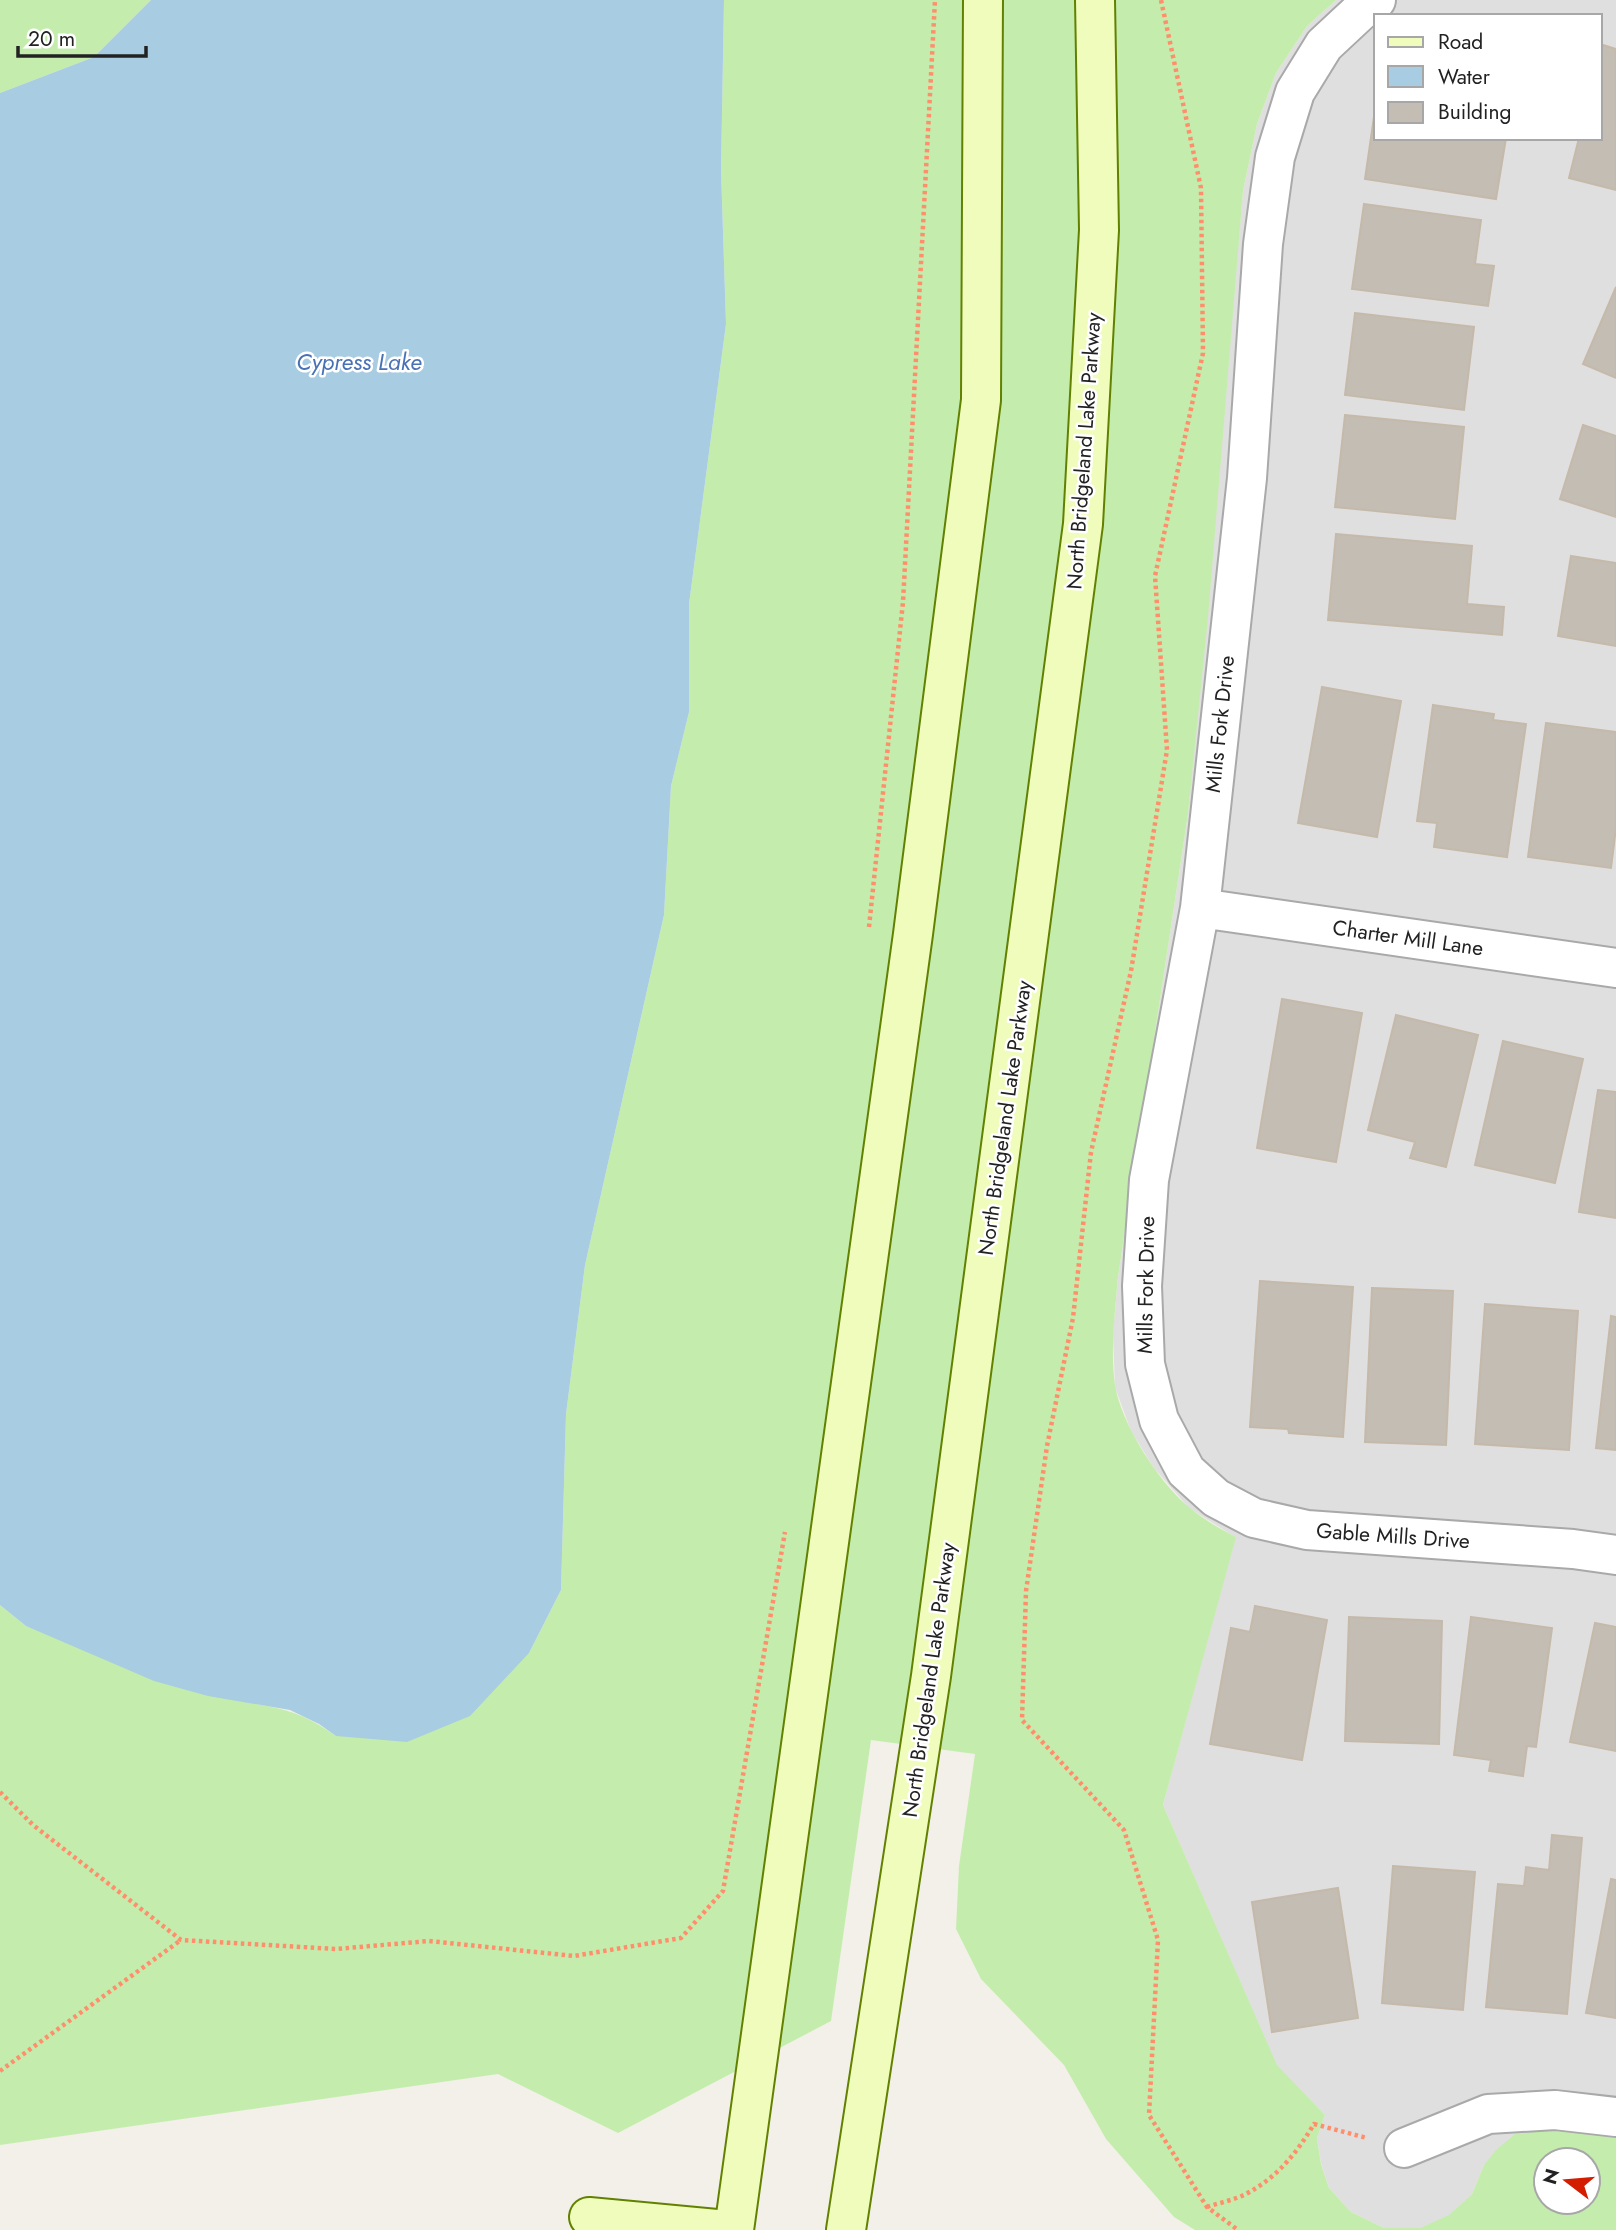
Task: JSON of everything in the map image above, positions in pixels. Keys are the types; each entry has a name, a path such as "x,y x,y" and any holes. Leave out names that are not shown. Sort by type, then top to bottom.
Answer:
{"main road":[{"path":"734,2230 913,934 981,400 983,0"},
{"name":"North Bridgeland Lake Parkway","path":"846,2230 931,1676 1083,524 1099,230 1094,0"},
{"path":"589,2217 727,2230"}],"street":[{"name":"Mills Fork Drive","path":"1186,1471 1159,1420 1145,1364 1142,1286 1149,1180 1200,908 1247,478 1263,244 1275,157 1295,92 1324,45 1368,4 1376,0"},
{"name":"Charter Mill Lane","path":"1200,908 1616,968"},
{"name":"Gable Mills Drive","path":"1186,1471 1216,1498 1254,1518 1307,1530 1573,1549 1616,1555"},
{"path":"1404,2148 1488,2114 1555,2110 1616,2117"}],"path":[{"path":"868,935 903,602 935,0"},
{"path":"1161,0 1201,188 1203,353 1154,576 1167,750 1131,971 1091,1153 1073,1318 1047,1446 1026,1591 1022,1720 1124,1830 1158,1940 1149,2115 1206,2207 1238,2230"},
{"path":"0,1792 33,1825 181,1940 336,1949 429,1941 574,1956 681,1938 723,1891 786,1528"},
{"path":"0,2071 181,1940"},
{"path":"1206,2207 1244,2195 1278,2172 1297,2152 1314,2124 1404,2148"}],"shaded area":[{"path":"1336,0 1616,0 1616,2136 1590,2132 1545,2146 1532,2146 1532,2150 1484,2165 1472,2194 1449,2216 1420,2228 1384,2228 1351,2212 1329,2188 1317,2138 1325,2115 1277,2066 1163,1805 1235,1537 1189,1508 1154,1468 1131,1431 1115,1387 1113,1333 1118,1277 1188,814 1243,191 1257,124 1276,73 1307,26"}],"green space":[{"path":"0,0 151,0 94,57 0,93"},
{"path":"724,0 1336,0 1307,26 1276,73 1257,124 1243,191 1208,617 1188,814 1118,1277 1113,1358 1115,1385 1133,1435 1155,1469 1178,1497 1200,1516 1236,1537 1163,1805 1277,2065 1325,2115 1317,2138 1321,2164 1329,2188 1351,2212 1384,2228 1420,2228 1449,2215 1472,2194 1484,2165 1496,2150 1515,2134 1548,2130 1590,2132 1616,2136 1616,2230 1195,2230 1174,2217 1106,2139 1064,2065 981,1979 956,1929 959,1866 975,1754 871,1740 831,2021 618,2133 498,2074 0,2145 0,1605 26,1626 257,1704 298,1715 336,1736 529,1653 561,1590 566,1414 585,1265 664,915 671,786 689,712 689,604 726,324 721,170"}],"water":[{"name":"Cypress Lake","path":"151,0 724,0 721,170 726,324 689,604 689,712 671,786 664,915 585,1265 566,1414 561,1590 529,1653 470,1716 407,1742 336,1736 290,1710 208,1696 154,1681 26,1626 0,1605 0,93 94,57"}],"building":[{"path":"1603,45 1616,49 1616,190 1569,178 1578,140 1602,140"},
{"path":"1374,117 1374,140 1506,140 1496,199 1365,179"},
{"path":"1364,204 1481,220 1475,264 1494,266 1488,306 1352,289"},
{"path":"1616,287 1616,378 1583,364"},
{"path":"1355,313 1474,327 1464,410 1345,395"},
{"path":"1345,415 1464,427 1455,519 1335,507"},
{"path":"1583,425 1616,436 1616,517 1560,499"},
{"path":"1336,534 1472,546 1467,604 1504,607 1502,635 1328,620"},
{"path":"1571,556 1616,563 1616,646 1558,636"},
{"path":"1322,687 1401,701 1377,837 1298,823"},
{"path":"1433,705 1494,714 1493,720 1526,724 1507,857 1434,847 1437,823 1417,821"},
{"path":"1546,723 1616,732 1616,828 1611,868 1528,857"},
{"path":"1282,999 1362,1013 1336,1162 1257,1148"},
{"path":"1396,1015 1478,1035 1446,1167 1410,1158 1415,1142 1368,1130"},
{"path":"1503,1041 1583,1059 1555,1183 1475,1165"},
{"path":"1598,1090 1616,1092 1616,1218 1579,1212"},
{"path":"1260,1281 1353,1287 1343,1437 1250,1427"},
{"path":"1372,1288 1453,1291 1446,1445 1365,1442"},
{"path":"1485,1304 1578,1311 1569,1450 1475,1444"},
{"path":"1611,1316 1616,1317 1616,1450 1596,1448"},
{"path":"1255,1606 1327,1620 1302,1760 1210,1744 1231,1628 1250,1632"},
{"path":"1349,1617 1442,1621 1439,1744 1345,1741"},
{"path":"1471,1617 1552,1628 1536,1747 1527,1746 1523,1776 1489,1771 1491,1760 1454,1755"},
{"path":"1595,1623 1616,1627 1616,1751 1570,1742"},
{"path":"1552,1835 1582,1838 1567,2014 1486,2007 1498,1884 1524,1886 1526,1867 1549,1870"},
{"path":"1393,1866 1475,1872 1463,2010 1382,2003"},
{"path":"1611,1879 1616,1880 1616,2018 1586,2013"},
{"path":"1338,1888 1358,2018 1272,2032 1252,1902"}]}
